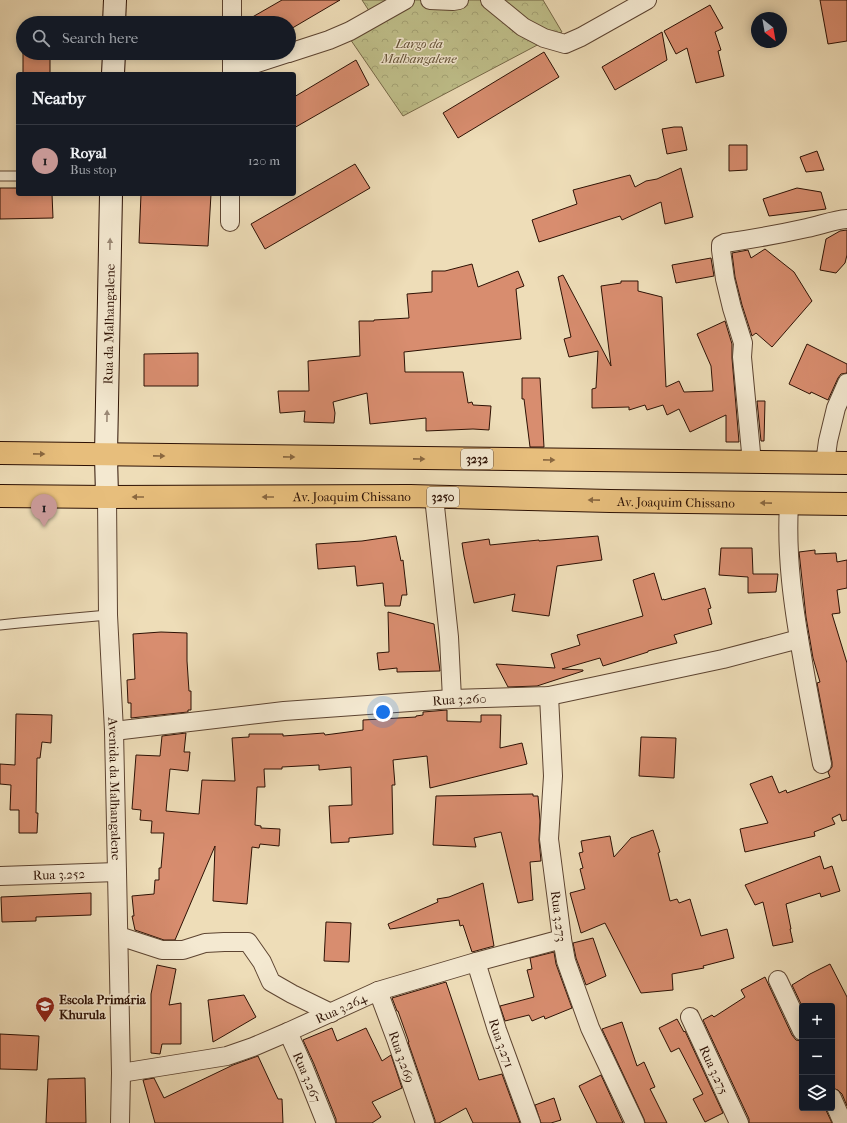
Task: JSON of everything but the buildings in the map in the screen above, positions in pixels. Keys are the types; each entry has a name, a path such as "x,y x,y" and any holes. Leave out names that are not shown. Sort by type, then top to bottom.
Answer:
{"main road":[{"path":"0,453 106,455"},
{"name":"3232","path":"106,455 847,463"},
{"name":"Av. Joaquim Chissano","path":"0,496 434,497 847,504"}],"street":[{"path":"114,16 115,0"},
{"path":"232,0 232,16"},
{"path":"296,50 329,40 350,31 405,0"},
{"path":"430,0 459,0"},
{"path":"490,0 523,27 544,38 565,44 581,37 647,0"},
{"path":"114,60 114,72"},
{"path":"232,60 232,72"},
{"path":"235,72 268,60"},
{"name":"Rua da Malhangalene","path":"106,455 112,196"},
{"path":"230,196 230,222"},
{"path":"752,463 742,357 743,343 725,279 721,245 724,243 774,235 840,219 847,219"},
{"path":"825,463 828,441 836,408 847,384"},
{"name":"Avenida da Malhangalene","path":"106,455 108,615 114,731 117,872 121,1072 120,1123"},
{"path":"434,497 449,636 452,699"},
{"path":"789,504 788,524 794,609 822,764"},
{"name":"Rua 3.260","path":"114,731 284,711 452,699 549,696 723,659 799,639"},
{"name":"Rua 3.273","path":"549,696 553,776 549,839 566,961 590,1028 635,1123"},
{"name":"Rua 3.252","path":"0,876 117,872"},
{"path":"118,936 162,950 183,950 204,943 248,942 262,962 271,982 331,1013"},
{"name":"Rua 3.264","path":"121,1072 227,1056 288,1032 378,991 476,962 562,939"},
{"name":"Rua 3.271","path":"476,962 497,1030 531,1123"},
{"path":"778,980 799,1026"},
{"name":"Rua 3.269","path":"378,991 425,1123"},
{"name":"Rua 3.275","path":"690,1017 739,1123"},
{"name":"Rua 3.267","path":"288,1032 326,1123"},
{"path":"835,1105 843,1123"}],"lane":[{"path":"0,176 16,176"},
{"path":"0,626 108,615"}],"green space":[{"name":"Largo da Malhangalene","path":"362,0 543,0 562,32 403,116 348,36 375,20"}],"place":[{"name":"Royal","path":"44,527"},
{"name":"Escola Primária Khurula","path":"45,1023"}]}
